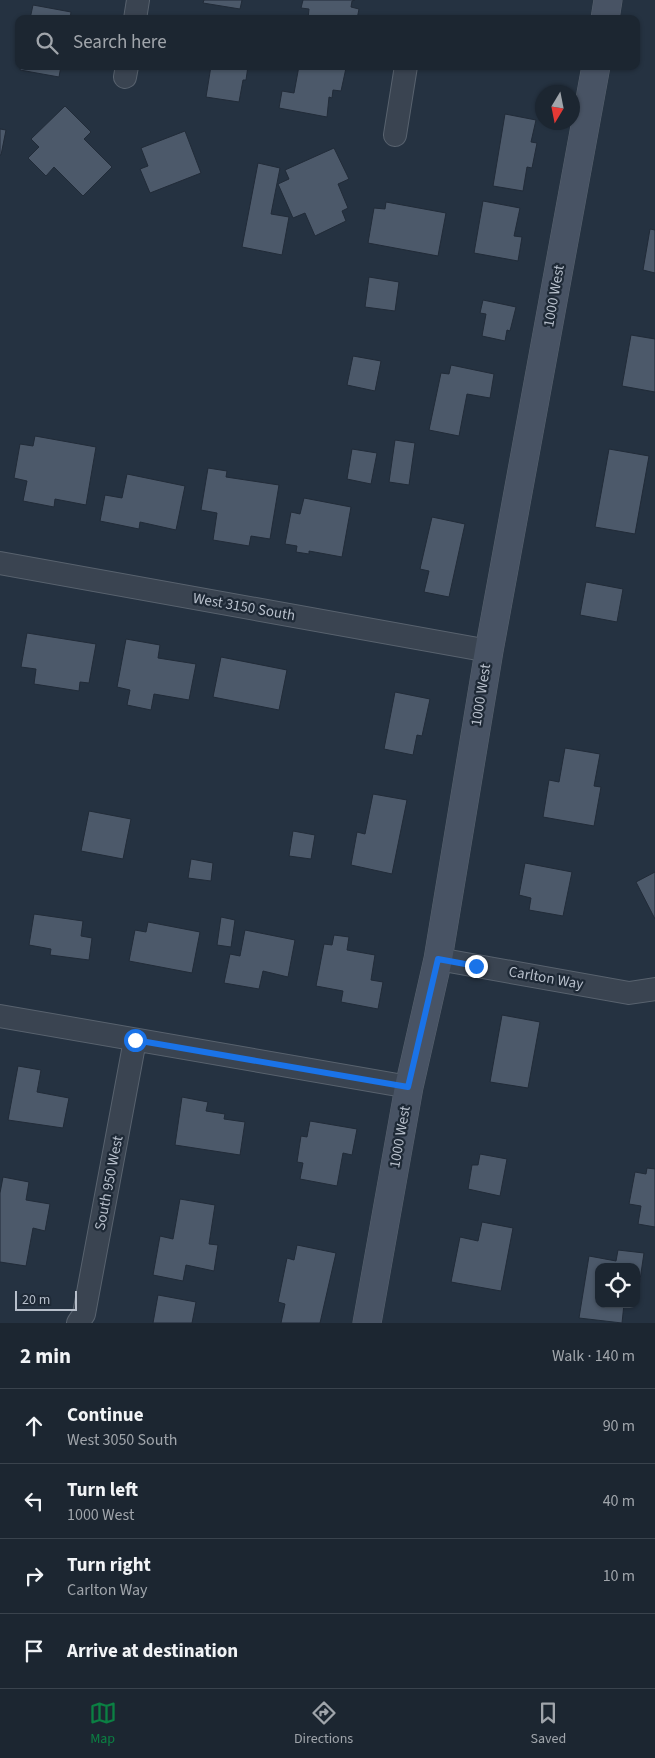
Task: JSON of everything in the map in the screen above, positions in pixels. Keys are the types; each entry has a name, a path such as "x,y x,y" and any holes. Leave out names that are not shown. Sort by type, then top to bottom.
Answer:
{"main road":[{"path":"606,15 608,0"},
{"name":"1000 West","path":"367,1323 408,1087 438,959 489,651 595,70"}],"street":[{"path":"136,15 138,0"},
{"path":"395,135 405,70"},
{"name":"West 3150 South","path":"0,563 489,651"},
{"name":"Carlton Way","path":"438,959 629,993 655,989"},
{"path":"0,1016 408,1087"},
{"name":"South 950 West","path":"78,1323 84,1314 135,1040"}],"building":[{"path":"204,0 242,0 240,9 203,3"},
{"path":"303,0 355,0 352,1 351,7 359,9 358,15 308,15 309,9 301,8"},
{"path":"33,5 71,12 71,15 31,15"},
{"path":"20,70 60,70 59,77"},
{"path":"210,70 247,70 246,80 243,80 239,102 206,97"},
{"path":"298,70 346,70 341,91 333,90 332,98 329,97 327,117 279,108 282,91 294,93"},
{"path":"65,106 91,132 84,139 112,167 83,196 54,167 46,176 28,158 39,147 31,139"},
{"path":"505,114 535,120 531,142 537,143 532,168 527,167 523,191 493,186"},
{"path":"0,129 6,130 1,155 0,155"},
{"path":"185,131 201,173 150,193 140,169 148,166 141,148"},
{"path":"334,148 349,179 338,184 348,208 342,211 346,221 315,236 305,213 293,218 278,184 289,179 285,170"},
{"path":"258,163 280,168 271,214 289,217 282,255 242,247"},
{"path":"483,201 520,208 514,236 522,237 518,261 474,253"},
{"path":"386,202 446,213 438,256 368,243 374,208 385,209"},
{"path":"650,229 655,230 655,273 643,270"},
{"path":"369,277 399,282 395,311 365,307"},
{"path":"483,300 516,307 510,331 507,330 505,341 482,336 486,314 480,313"},
{"path":"631,335 655,339 655,392 622,386"},
{"path":"353,356 381,361 375,391 347,385"},
{"path":"451,365 494,374 490,398 467,394 459,436 429,430 441,373 449,374"},
{"path":"35,436 96,447 86,505 55,499 54,507 23,501 27,481 14,478 20,444 33,446"},
{"path":"395,440 415,443 409,485 389,482"},
{"path":"352,449 377,453 371,484 347,479"},
{"path":"609,449 649,456 635,534 595,527"},
{"path":"208,468 227,471 226,477 279,485 270,539 251,536 249,546 213,540 217,513 201,510"},
{"path":"127,474 185,486 176,530 140,522 139,529 100,521 105,495 122,498"},
{"path":"304,498 351,507 342,557 309,551 309,554 296,552 297,546 285,544 291,512 300,514"},
{"path":"432,517 465,524 449,597 424,592 429,571 420,569"},
{"path":"586,582 623,589 617,622 580,615"},
{"path":"27,633 96,644 89,683 80,682 79,691 34,684 36,669 21,667"},
{"path":"126,639 160,645 158,658 196,664 189,700 154,694 151,710 127,705 130,690 117,687"},
{"path":"221,657 287,670 279,710 213,697"},
{"path":"395,692 430,699 422,736 417,735 413,755 384,749"},
{"path":"565,748 600,754 594,786 601,787 594,826 543,817 549,780 559,782"},
{"path":"373,794 407,800 392,874 351,865 357,832 365,834"},
{"path":"89,811 131,819 123,859 81,851"},
{"path":"293,831 315,835 311,859 289,856"},
{"path":"191,859 213,863 211,881 188,878"},
{"path":"525,863 572,872 563,916 529,910 531,898 519,895"},
{"path":"655,872 655,919 636,882"},
{"path":"34,914 83,921 81,936 92,938 89,960 50,955 51,949 29,945"},
{"path":"221,917 235,920 231,947 217,945"},
{"path":"148,922 200,932 192,973 129,961 135,930 146,932"},
{"path":"245,930 295,940 288,977 263,971 259,989 224,983 230,954 240,956"},
{"path":"334,935 349,937 347,950 375,955 371,980 383,982 378,1009 341,1002 343,991 316,986 324,944 332,945"},
{"path":"502,1015 540,1022 528,1088 490,1082"},
{"path":"18,1066 41,1070 37,1092 69,1098 63,1128 8,1120"},
{"path":"182,1097 208,1102 206,1111 225,1114 224,1119 245,1122 240,1155 175,1145"},
{"path":"310,1121 357,1129 352,1155 343,1153 337,1186 300,1179 303,1163 297,1162 301,1136 307,1137"},
{"path":"480,1154 507,1159 500,1196 468,1189 472,1165 478,1165"},
{"path":"647,1168 655,1169 655,1227 638,1224 641,1206 629,1204 635,1172 646,1174"},
{"path":"3,1177 29,1182 26,1200 50,1204 45,1231 33,1228 26,1266 0,1262 0,1193"},
{"path":"180,1199 215,1205 209,1244 218,1245 214,1271 186,1265 183,1281 153,1275 160,1236 173,1239"},
{"path":"482,1222 513,1228 501,1291 451,1282 460,1237 478,1241"},
{"path":"297,1245 336,1253 320,1323 281,1323 285,1304 278,1302 287,1258 294,1260"},
{"path":"618,1250 644,1253 640,1280 640,1263 595,1263 595,1308 624,1308 622,1323 579,1318 589,1256 616,1261"},
{"path":"158,1295 196,1302 192,1323 153,1323"}],"route":[{"path":"135,1040 408,1087 438,959 476,966"}]}
